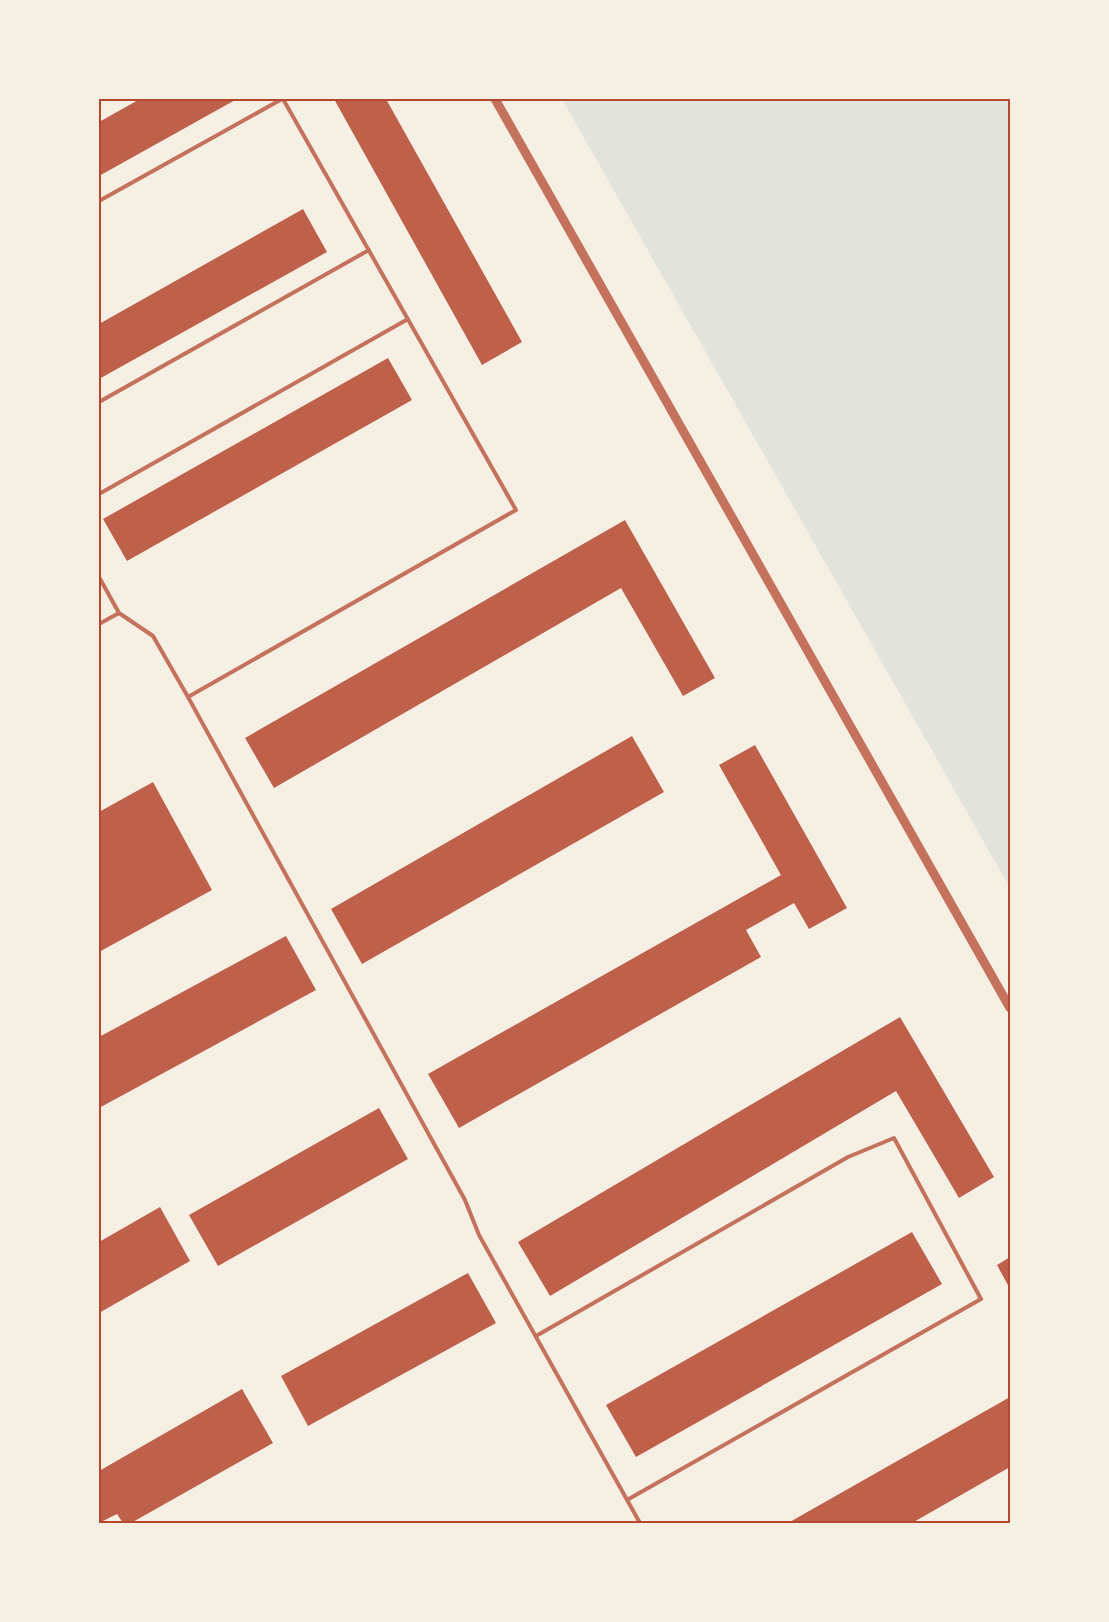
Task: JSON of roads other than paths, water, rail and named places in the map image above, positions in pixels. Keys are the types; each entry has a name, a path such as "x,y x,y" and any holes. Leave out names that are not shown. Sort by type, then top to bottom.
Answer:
{"street":[{"path":"495,99 1010,1008"}],"lane":[{"path":"99,201 283,99 516,510 188,697"},
{"path":"99,402 369,250"},
{"path":"99,494 408,319"},
{"path":"99,577 119,613 153,636 188,697 460,1191 479,1235 640,1523"},
{"path":"99,624 119,613"},
{"path":"536,1336 848,1157 894,1138 981,1299 627,1500"}]}
